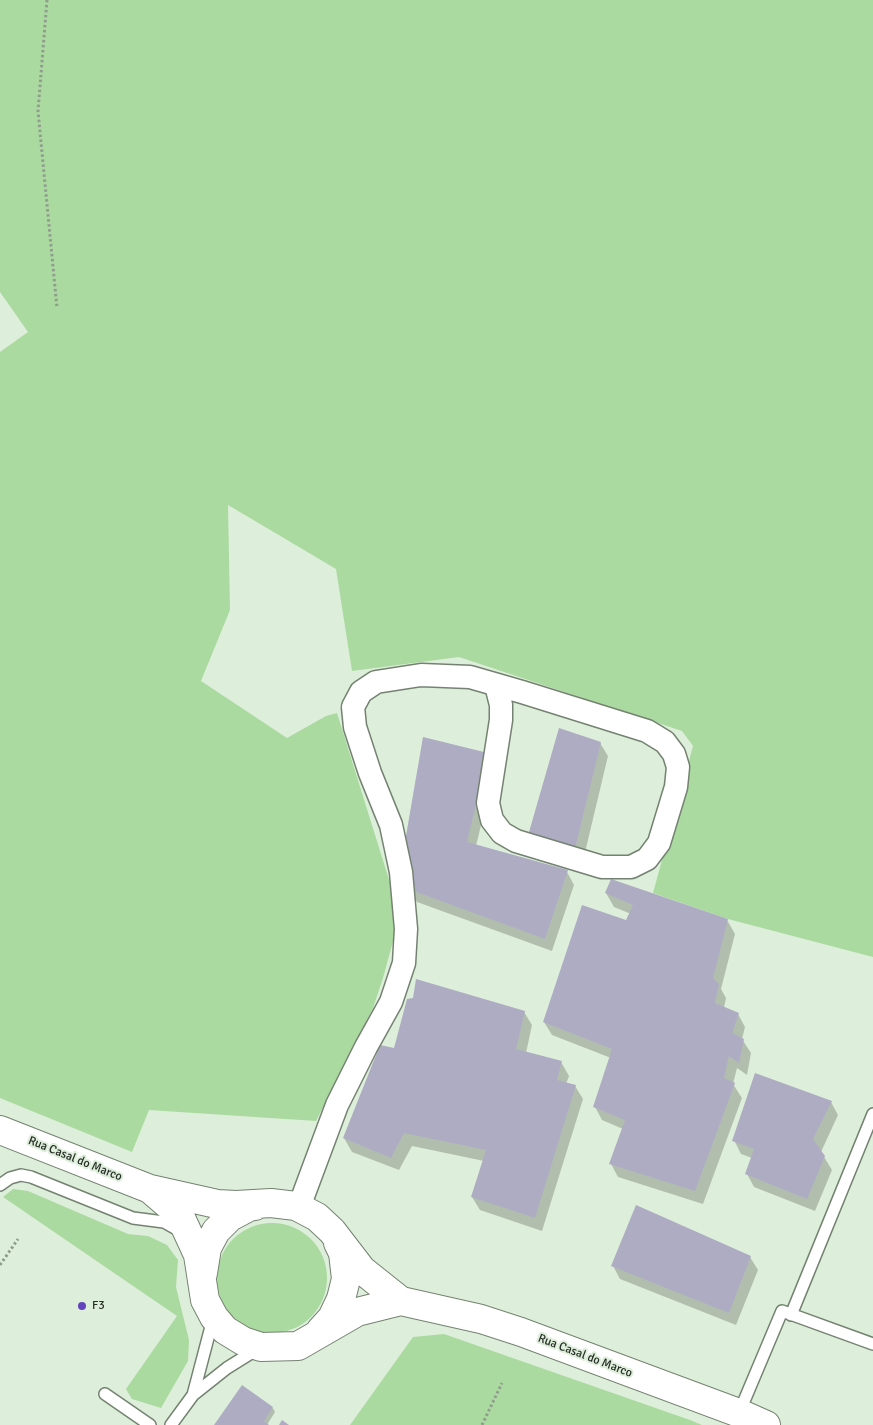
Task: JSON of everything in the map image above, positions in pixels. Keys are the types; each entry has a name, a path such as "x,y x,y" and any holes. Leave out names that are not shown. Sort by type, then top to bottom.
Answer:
{"main road":[{"name":"Rua Casal do Marco","path":"0,1130 150,1189 217,1204 271,1203 299,1207 317,1217 332,1231 362,1270 401,1301 481,1319 521,1332 766,1425"},
{"name":"Rua Casal do Marco","path":"150,1189 182,1218 195,1247 205,1300 214,1317 225,1330 243,1341 261,1347 298,1346 357,1312 401,1301"},
{"name":"Rua Casal do Marco","path":"202,1278 206,1248 216,1231 230,1217 249,1207 271,1203"},
{"name":"Rua Casal do Marco","path":"316,1335 332,1318 341,1299 346,1279 343,1253 332,1231"}],"street":[{"path":"299,1207 337,1106 391,1002 404,962 406,929 400,872 391,826 370,773 355,727 353,707 360,692 376,682 421,675 470,677 496,685 646,732 665,742 674,754 678,767 676,787 659,843 647,859 631,866 602,867 516,841 502,833 492,820 488,803 501,720 501,705 496,685"}],"lane":[{"path":"791,1315 873,1114"},
{"path":"0,1185 10,1178 21,1175 30,1177 133,1218 155,1220 174,1226 195,1247"},
{"path":"739,1414 782,1311 873,1344"},
{"path":"193,1394 214,1317"},
{"path":"171,1425 193,1394 227,1368 261,1347"},
{"path":"105,1394 150,1425"}],"path":[{"path":"47,0 38,111 57,308"},
{"path":"0,1265 18,1238"},
{"path":"482,1425 502,1383"}],"green space":[{"path":"0,0 873,0 873,957 728,919 653,893 693,746 682,731 459,657 352,671 336,569 228,505 230,610 201,681 287,738 326,716 337,713 391,886 395,934 373,1008 316,1121 149,1110 132,1152 0,1098 0,352 28,332 0,292"},
{"path":"13,1189 28,1191 128,1234 148,1236 167,1245 178,1260 176,1287 189,1340 188,1361 161,1408 132,1399 126,1389 177,1316 3,1197"},
{"path":"272,1223 293,1227 311,1239 323,1257 327,1278 323,1299 311,1317 293,1329 272,1333 251,1329 233,1317 221,1299 217,1278 221,1257 233,1239 251,1227"},
{"path":"444,1334 702,1425 350,1425 413,1337"}],"building":[{"path":"559,728 601,742 574,853 527,839"},
{"path":"423,737 488,753 467,842 568,870 545,939 408,889 402,859"},
{"path":"611,879 728,919 713,978 719,984 715,1003 739,1013 732,1033 744,1039 739,1063 729,1056 724,1078 735,1083 695,1191 609,1164 625,1120 593,1107 612,1049 543,1022 582,905 626,920 633,905 605,893"},
{"path":"416,979 525,1011 516,1049 562,1061 557,1080 576,1085 535,1218 471,1197 486,1150 404,1133 391,1158 343,1138 380,1045 394,1048 407,999 413,998"},
{"path":"755,1073 832,1101 813,1139 825,1156 807,1199 745,1174 754,1149 732,1141"},
{"path":"636,1205 751,1256 729,1313 611,1266"},
{"path":"242,1385 273,1407 264,1421 269,1425 214,1425"},
{"path":"282,1420 289,1425 279,1425"}],"place":[{"name":"F3","path":"82,1306"}]}
